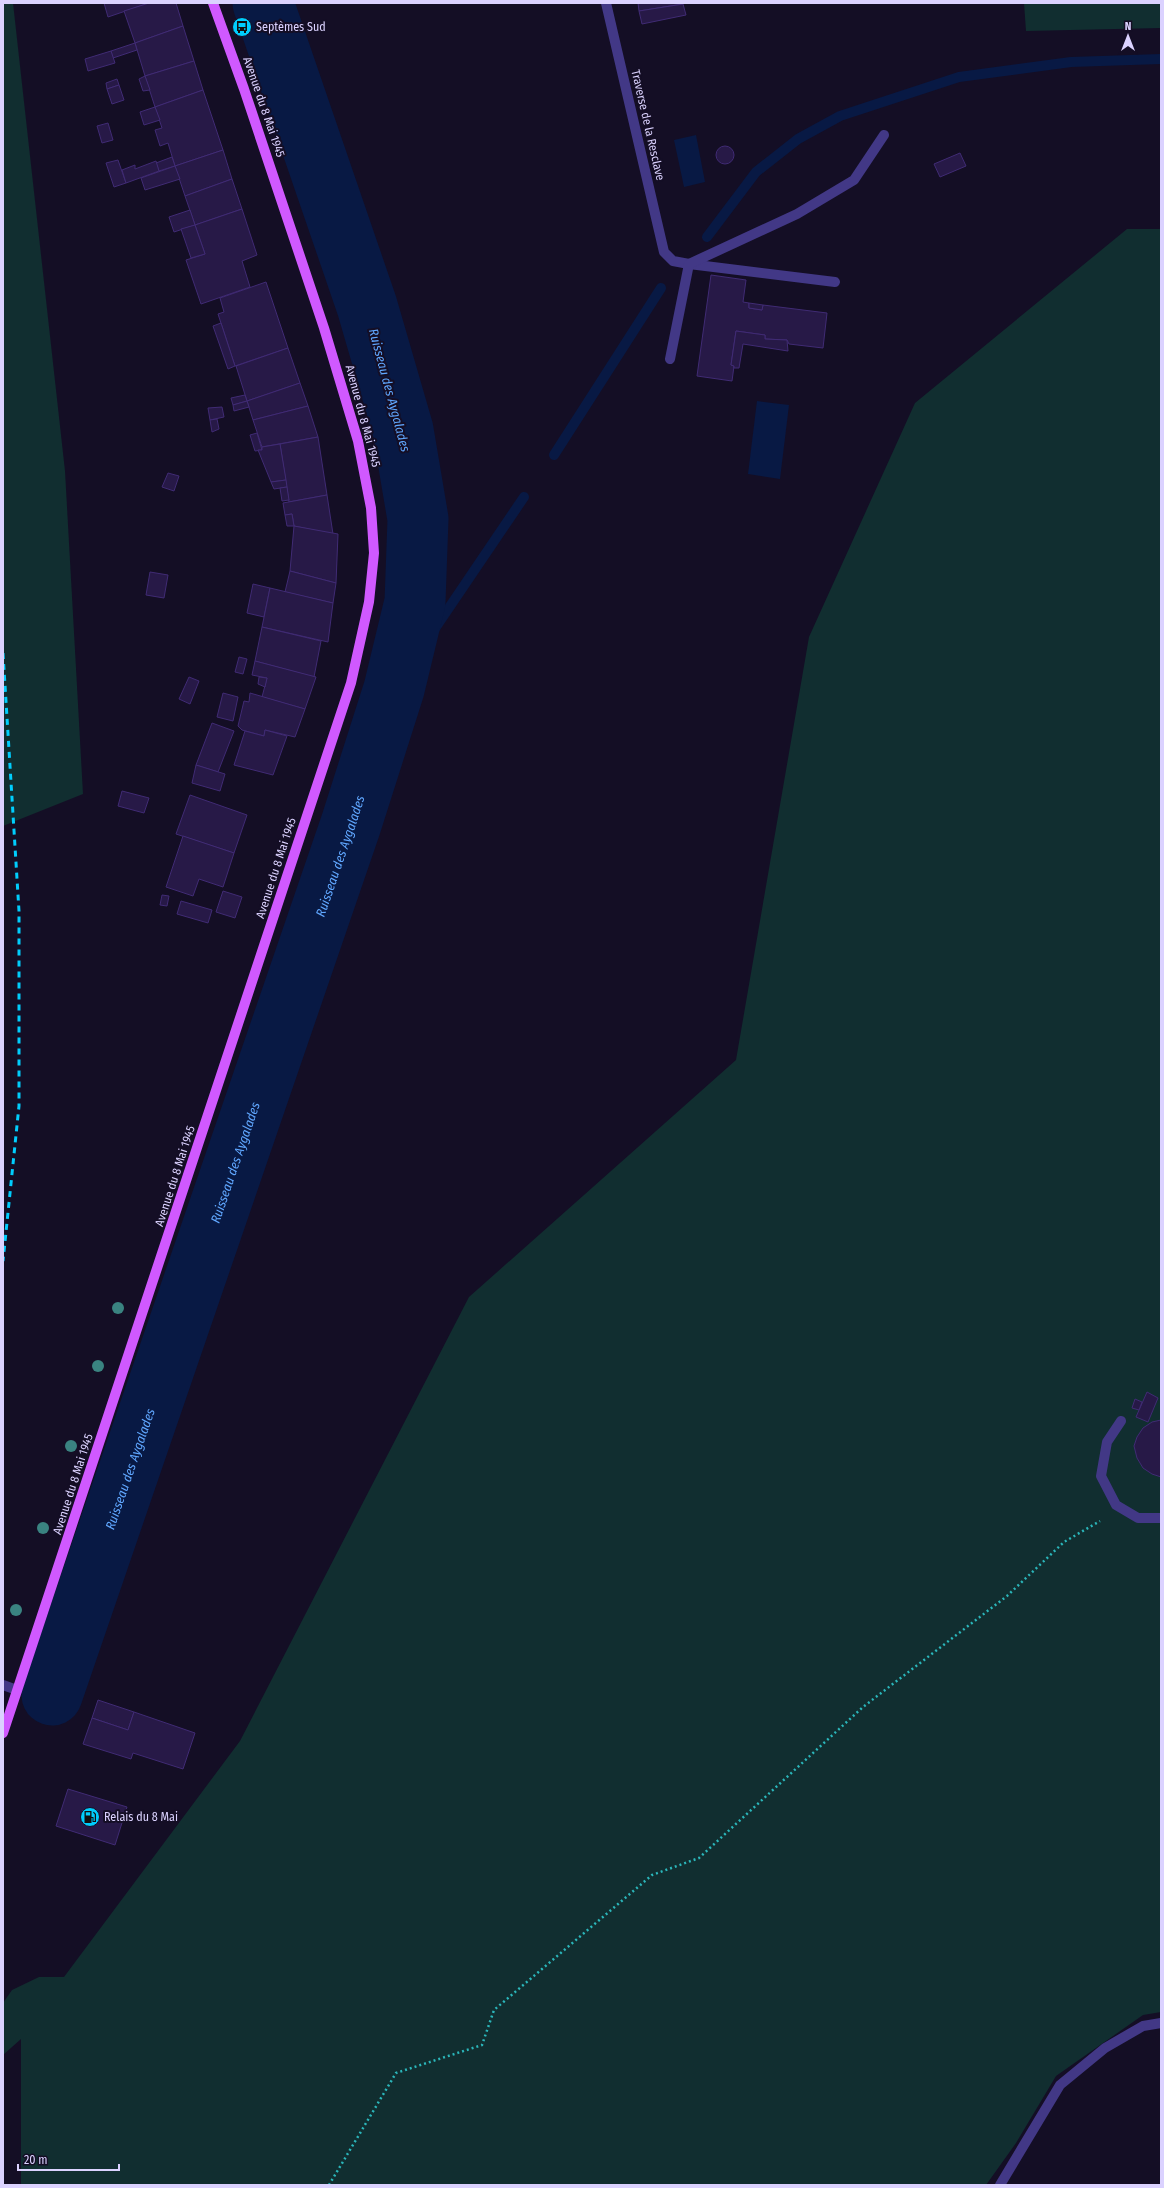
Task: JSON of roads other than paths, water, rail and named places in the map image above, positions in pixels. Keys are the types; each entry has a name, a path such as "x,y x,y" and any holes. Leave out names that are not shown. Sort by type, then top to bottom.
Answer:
{"main road":[{"name":"Avenue du 8 Mai 1945","path":"3,1733 351,683 369,602 374,553 372,508 358,440 322,320 244,89 213,3"}],"street":[{"name":"Traverse de la Resclave","path":"606,3 664,252 674,261 689,264"},
{"path":"689,264 797,214 854,180 884,135"},
{"path":"689,264 835,282"},
{"path":"670,359 689,264"},
{"path":"1120,1420 1107,1442 1101,1476 1116,1505 1121,1509 1138,1518 1161,1518"},
{"path":"3,1685 17,1690"},
{"path":"1000,2185 1060,2085 1105,2048 1143,2026 1161,2023"}],"water":[{"path":"696,135 705,182 684,187 674,140"},
{"path":"757,401 789,405 780,479 748,474"}],"waterway":[{"name":"Ruisseau des Aygalades","path":"52,1695 351,824 394,689 415,602 418,519 403,430 367,306 263,3"},
{"path":"707,237 756,172 798,139 840,116 959,77 1071,62 1161,59"},
{"path":"554,455 661,288"},
{"path":"394,689 524,497"}],"railway":[{"path":"3,653 19,911 19,1106 3,1261"}],"place":[{"name":"Septèmes Sud","path":"242,27"},
{"name":"Relais du 8 Mai","path":"90,1817"}]}
